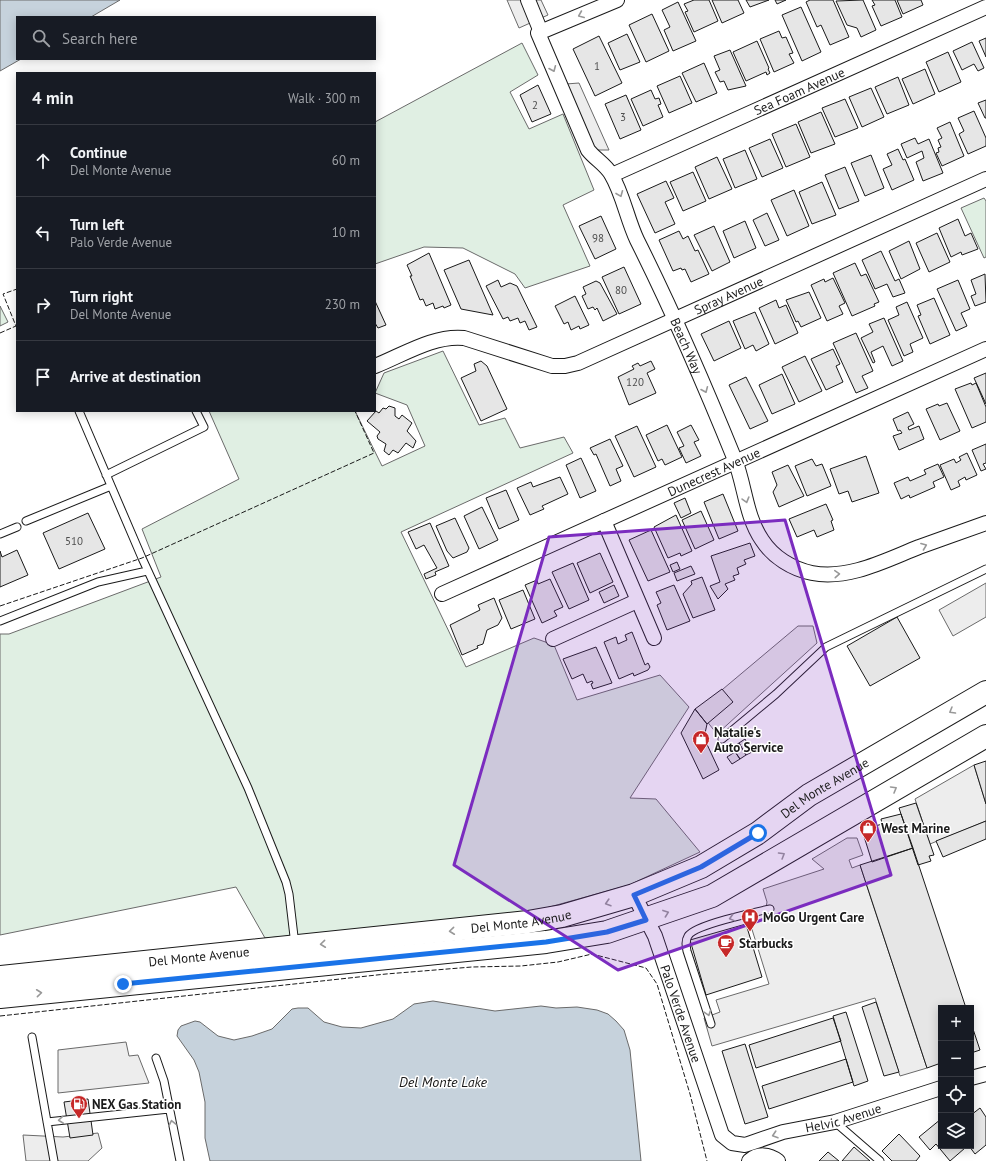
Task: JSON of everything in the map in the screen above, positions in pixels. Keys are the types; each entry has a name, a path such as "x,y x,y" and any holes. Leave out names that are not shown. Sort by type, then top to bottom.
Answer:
{"main road":[{"name":"Del Monte Avenue","path":"0,977 528,922 562,916 634,895 701,867 758,833 809,795 986,692"},
{"name":"Del Monte Avenue","path":"0,997 546,942 607,932 646,920 712,896 986,736"}],"street":[{"name":"Beach Way","path":"528,0 588,150 593,156 604,164 612,175 628,220 675,320 736,462 753,524 761,540 784,562 811,572 842,574 888,560 986,522"},
{"path":"540,33 617,0"},
{"name":"Sea Foam Avenue","path":"612,175 986,7"},
{"name":"Spray Avenue","path":"376,366 439,339 452,337 464,338 552,366 565,366 578,363 986,180"},
{"name":"Dunecrest Avenue","path":"442,594 986,349"},
{"path":"604,521 654,638"},
{"path":"553,639 637,601"},
{"name":"Palo Verde Avenue","path":"634,895 654,936 722,1135 732,1143 745,1145"},
{"path":"974,1077 986,1074"},
{"name":"Helvic Avenue","path":"745,1145 783,1132 806,1129 835,1122 938,1089"},
{"path":"745,1145 750,1160 759,1155 768,1155 778,1161"}],"lane":[{"path":"79,412 147,571 248,788 286,882 289,894 295,947"},
{"path":"106,475 204,428 196,412"},
{"path":"26,521 111,486"},
{"path":"0,534 17,527"},
{"path":"722,739 776,694 826,647 986,569"},
{"path":"0,621 98,582 147,571"},
{"path":"711,1024 687,951 685,941 688,935 692,931 704,926 770,909"},
{"path":"32,1037 54,1161"},
{"path":"156,1058 164,1081 180,1161"},
{"path":"47,1122 169,1108"},
{"path":"835,1122 880,1161"}],"highlighted area":[{"path":"785,520 891,875 618,970 454,865 549,537"}],"green space":[{"path":"522,43 538,75 510,92 529,129 563,114 594,190 563,205 590,266 525,288 515,274 463,248 424,247 376,264 376,121"},
{"path":"984,198 986,201 986,257 984,258 961,208"},
{"path":"0,306 8,322 0,326"},
{"path":"443,351 479,425 505,418 520,448 564,437 573,453 401,532 466,667 534,638 554,645 577,700 660,675 689,707 630,798 656,799 700,852 629,885 535,911 329,933 265,938 236,887 0,935 0,634 9,634 161,577 142,529 239,479 209,412 355,412 382,466 425,446 407,405 376,393 384,373"}],"shaded area":[{"path":"507,0 541,0 548,15 519,28"},
{"path":"579,83 609,150 595,150 566,84"},
{"path":"986,583 986,617 953,636 939,610"},
{"path":"798,626 813,626 817,643 717,734 698,710"},
{"path":"974,765 986,804 986,821 930,844 915,799"},
{"path":"847,838 857,838 863,855 849,860 852,868 860,865 927,1068 900,1076 875,998 712,1046 704,1018 720,1012 716,1000 769,984 750,923 764,919 767,902 763,889 824,869 812,859"},
{"path":"126,1042 129,1056 138,1055 149,1083 58,1093 58,1050"},
{"path":"98,1133 102,1148 88,1161 26,1161 23,1135 63,1137"}],"water":[{"path":"0,0 120,0 93,16 16,16 16,60 19,60 0,71"},
{"name":"Del Monte Lake","path":"433,1001 495,1011 541,1006 556,1008 577,1007 597,1010 608,1014 624,1030 630,1050 641,1161 210,1161 205,1138 205,1102 199,1072 194,1060 177,1036 178,1030 181,1026 195,1021 200,1022 218,1036 234,1040 272,1029 292,1009 308,1008 324,1022 342,1027 361,1028 393,1019 414,1004"}],"building":[{"path":"694,0 709,0 718,21 694,32 685,12 688,11 684,4"},
{"path":"712,0 738,0 744,13 722,23"},
{"path":"746,0 769,0 750,7"},
{"path":"775,0 786,0 777,4"},
{"path":"810,0 833,0 849,37 830,45 821,25 817,27 806,2"},
{"path":"863,0 876,30 861,37 857,28 847,25 836,1"},
{"path":"872,0 895,0 902,17 881,26 872,6 875,5"},
{"path":"897,0 921,0 923,5 903,14"},
{"path":"678,2 696,41 673,51 664,30 670,27 662,10"},
{"path":"801,7 821,52 802,61 782,15"},
{"path":"652,14 669,51 646,62 629,25"},
{"path":"779,31 782,38 786,37 793,53 789,54 794,63 774,72 760,39"},
{"path":"627,34 640,62 620,70 608,43"},
{"path":"599,36 622,83 595,96 573,49"},
{"path":"986,38 986,57 979,41"},
{"path":"757,41 770,73 767,75 766,72 746,81 733,52"},
{"path":"972,42 984,68 978,71 974,64 962,70 953,51"},
{"path":"730,50 746,86 728,90 724,81 720,82 715,72 720,70 714,56"},
{"path":"948,52 961,82 939,92 926,62"},
{"path":"704,63 717,93 696,102 682,73"},
{"path":"925,69 935,94 913,104 902,79"},
{"path":"680,76 692,103 669,113 657,86"},
{"path":"898,77 909,105 887,114 875,87"},
{"path":"538,85 551,114 532,122 520,95"},
{"path":"871,88 884,117 862,127 849,97"},
{"path":"651,90 655,99 659,98 661,104 658,105 663,117 643,126 631,99"},
{"path":"626,95 641,130 620,139 605,104"},
{"path":"845,99 858,128 835,137 822,108"},
{"path":"986,100 986,118 985,118 978,103"},
{"path":"974,111 986,138 986,146 968,154 959,134 964,131 958,118"},
{"path":"821,112 835,144 811,153 798,122"},
{"path":"950,122 964,156 942,166 936,153 939,152 938,148 941,147 938,140 942,138 937,128"},
{"path":"796,124 810,157 786,167 772,134"},
{"path":"915,138 918,144 929,139 943,173 923,181 916,162 924,158 922,151 907,158 901,144"},
{"path":"770,139 783,168 762,177 749,148"},
{"path":"898,149 903,160 905,159 914,180 892,190 883,169 892,165 887,154"},
{"path":"745,150 757,179 735,188 723,159"},
{"path":"871,155 884,188 865,196 851,163"},
{"path":"717,157 732,189 709,199 695,167"},
{"path":"845,167 859,201 839,209 825,175"},
{"path":"693,172 706,201 683,211 670,182"},
{"path":"666,181 674,198 665,202 675,224 655,233 637,194"},
{"path":"822,182 836,215 812,224 799,192"},
{"path":"794,190 809,226 787,236 771,200"},
{"path":"767,213 779,240 765,246 753,220"},
{"path":"601,216 616,249 595,259 579,226"},
{"path":"958,219 965,236 971,233 978,249 962,255 961,252 951,257 939,228"},
{"path":"745,221 756,248 734,258 723,231"},
{"path":"714,226 730,262 712,271 694,235"},
{"path":"679,231 683,239 688,236 695,251 698,250 709,274 691,282 685,269 682,270 681,268 673,271 659,240"},
{"path":"937,233 950,262 929,272 916,243"},
{"path":"909,241 920,269 901,279 889,251"},
{"path":"881,251 895,281 899,279 905,293 893,297 887,284 875,289 862,260"},
{"path":"429,253 451,305 444,308 443,306 435,309 433,303 426,306 423,299 420,300 407,265"},
{"path":"469,260 493,315 461,309 444,270"},
{"path":"855,263 861,276 866,274 879,302 874,304 875,306 852,316 833,273"},
{"path":"624,267 641,304 619,314 602,277"},
{"path":"985,274 986,302 975,306 971,296 976,294 971,280"},
{"path":"833,278 845,303 839,306 843,314 827,321 811,285 824,279 825,282"},
{"path":"498,280 501,287 510,283 517,286 537,327 529,330 525,321 520,323 518,318 510,321 508,317 503,319 486,286"},
{"path":"958,280 970,309 961,313 967,326 956,331 937,289"},
{"path":"596,281 600,283 617,314 603,321 597,308 595,310 593,307 588,309 582,296 586,294 583,287"},
{"path":"809,292 821,318 801,327 798,321 796,322 786,300"},
{"path":"575,296 589,325 580,329 579,326 571,330 568,322 564,324 555,306"},
{"path":"934,298 950,335 930,344 918,316 921,315 917,305"},
{"path":"776,300 779,308 786,305 798,333 775,344 759,308"},
{"path":"907,302 923,338 910,344 913,352 904,356 888,320 899,315 896,307"},
{"path":"376,303 386,325 378,328 376,325"},
{"path":"755,312 769,344 756,351 753,345 745,349 733,321"},
{"path":"884,318 903,361 892,366 883,346 871,352 875,362 873,363 861,338 873,332 869,324"},
{"path":"729,321 741,348 714,361 701,334"},
{"path":"856,333 873,371 862,376 868,388 856,393 833,343"},
{"path":"833,349 840,364 836,366 843,382 826,390 811,359"},
{"path":"805,356 822,391 799,402 782,367"},
{"path":"481,361 487,366 507,409 481,421 461,378 476,371 474,364"},
{"path":"651,361 655,369 647,373 656,393 629,405 618,377 634,369 632,366 638,363 640,366"},
{"path":"986,373 986,404 974,378"},
{"path":"782,374 795,404 772,414 759,385"},
{"path":"746,377 768,421 750,429 729,385"},
{"path":"971,383 972,385 976,383 986,407 986,422 972,428 955,389"},
{"path":"947,403 960,431 940,440 926,409 938,404 939,406"},
{"path":"389,406 395,408 395,416 399,419 402,415 412,423 407,431 416,441 413,448 406,443 398,453 393,450 389,455 384,451 386,444 378,439 377,436 380,432 367,421 376,411 379,413 383,408 386,409"},
{"path":"908,412 914,424 908,427 909,430 919,426 924,439 899,450 893,436 902,433 900,430 898,431 893,419"},
{"path":"667,425 682,457 665,465 662,459 658,461 646,435"},
{"path":"691,425 699,440 694,442 701,456 686,463 679,448 684,446 677,432"},
{"path":"637,426 656,467 634,477 615,436"},
{"path":"610,439 623,466 616,469 621,481 610,486 596,454 594,455 590,448"},
{"path":"986,444 986,463 983,464 986,469 981,471 972,450"},
{"path":"967,453 977,475 966,480 965,477 958,481 960,486 951,490 940,465 954,459 956,463 961,460 959,457"},
{"path":"866,456 879,493 852,502 848,491 839,494 830,469"},
{"path":"581,458 596,491 580,498 566,465"},
{"path":"812,459 816,466 822,464 831,486 807,496 795,466"},
{"path":"938,464 944,477 933,482 935,487 910,498 909,495 901,499 894,483 908,477 910,481 926,474 924,470"},
{"path":"788,465 804,496 779,507 773,492 777,485 772,472"},
{"path":"560,477 568,494 542,506 544,509 530,515 517,488 531,482 533,487"},
{"path":"506,490 519,520 499,529 486,498"},
{"path":"723,494 738,531 719,539 704,502"},
{"path":"685,498 691,513 681,518 674,503"},
{"path":"826,504 833,520 831,521 834,530 817,537 814,530 797,537 789,519"},
{"path":"482,507 498,540 479,549 464,516"},
{"path":"701,511 714,540 695,549 682,520"},
{"path":"88,513 105,549 59,569 43,533"},
{"path":"676,515 692,551 681,556 680,553 668,558 654,527"},
{"path":"455,518 469,548 467,552 453,558 447,551 436,526"},
{"path":"430,523 449,566 435,572 436,575 426,579 424,574 437,568 424,545 416,549 408,532"},
{"path":"651,530 670,572 648,581 629,540"},
{"path":"750,543 755,556 744,560 746,564 737,568 739,574 733,576 735,580 725,584 728,589 718,599 710,586 720,582 711,556"},
{"path":"17,550 28,575 0,587 0,551 2,557"},
{"path":"600,553 613,582 590,593 577,563"},
{"path":"677,562 680,569 673,572 670,565"},
{"path":"573,563 589,600 569,609 552,572"},
{"path":"691,566 695,574 677,581 674,573"},
{"path":"702,577 715,610 693,618 683,594 692,584 691,581"},
{"path":"550,579 563,607 554,611 557,616 542,623 525,585 537,580 538,584"},
{"path":"614,585 619,596 604,603 599,592"},
{"path":"674,585 690,621 667,630 657,605 661,603 656,592"},
{"path":"523,590 535,619 511,629 499,600"},
{"path":"494,598 502,618 498,625 487,630 483,644 477,646 478,648 462,655 450,625 480,610 478,605"},
{"path":"897,617 920,658 870,686 847,646"},
{"path":"632,632 645,665 648,663 650,667 648,670 634,676 633,673 619,679 604,642 616,637 618,644 627,640 625,635"},
{"path":"596,647 612,683 593,689 591,684 593,683 592,681 587,683 583,674 572,679 563,659"},
{"name":"Natalie's Auto Service","path":"722,689 733,702 707,724 695,709"},
{"name":"Natalie's Auto Service","path":"695,709 707,724 704,738 719,770 703,779 681,733"},
{"path":"745,739 752,752 746,755 739,743"},
{"path":"739,743 746,755 740,759 732,747"},
{"path":"735,752 740,759 732,764 727,757"},
{"path":"986,761 986,804 974,765"},
{"path":"916,803 934,855 929,856 931,861 918,865 899,808"},
{"path":"901,814 913,848 872,862 862,830 882,824 881,819"},
{"path":"986,821 986,839 943,857 936,841"},
{"path":"913,848 965,1005 938,1005 938,1064 927,1068 860,865"},
{"name":"Starbucks","path":"746,924 762,977 706,995 690,940"},
{"path":"876,1002 899,1072 884,1076 862,1007"},
{"path":"846,1012 868,1081 854,1086 833,1016"},
{"path":"833,1018 841,1041 756,1068 749,1045"},
{"path":"974,1032 980,1050 974,1052"},
{"path":"745,1044 768,1117 745,1124 722,1051"},
{"path":"846,1059 853,1082 769,1109 762,1086"},
{"name":"NEX Gas Station","path":"88,1099 93,1135 70,1138 64,1102"},
{"path":"980,1108 986,1117 986,1145 975,1154 971,1149 974,1149 974,1113"},
{"path":"938,1121 938,1146 936,1144 930,1150 919,1137"},
{"path":"899,1134 920,1156 916,1161 892,1161 882,1151"},
{"path":"854,1147 870,1161 842,1161"},
{"path":"940,1149 964,1149 950,1161"},
{"path":"828,1152 839,1161 819,1161"}],"fence":[{"path":"16,289 3,294 16,326"},
{"path":"0,333 16,326"},
{"path":"0,606 142,558 374,453 355,412"},
{"path":"0,1016 386,974 472,967 521,966 558,962 592,954 646,968 657,984 690,1094 707,1161"}],"place":[{"name":"Natalie's Auto Service","path":"701,754"},
{"name":"West Marine","path":"868,843"},
{"name":"MoGo Urgent Care","path":"750,932"},
{"name":"Starbucks","path":"726,958"},
{"name":"NEX Gas Station","path":"79,1119"}],"route":[{"path":"123,984 546,942 607,932 646,920 634,895 701,867 758,833"}]}
